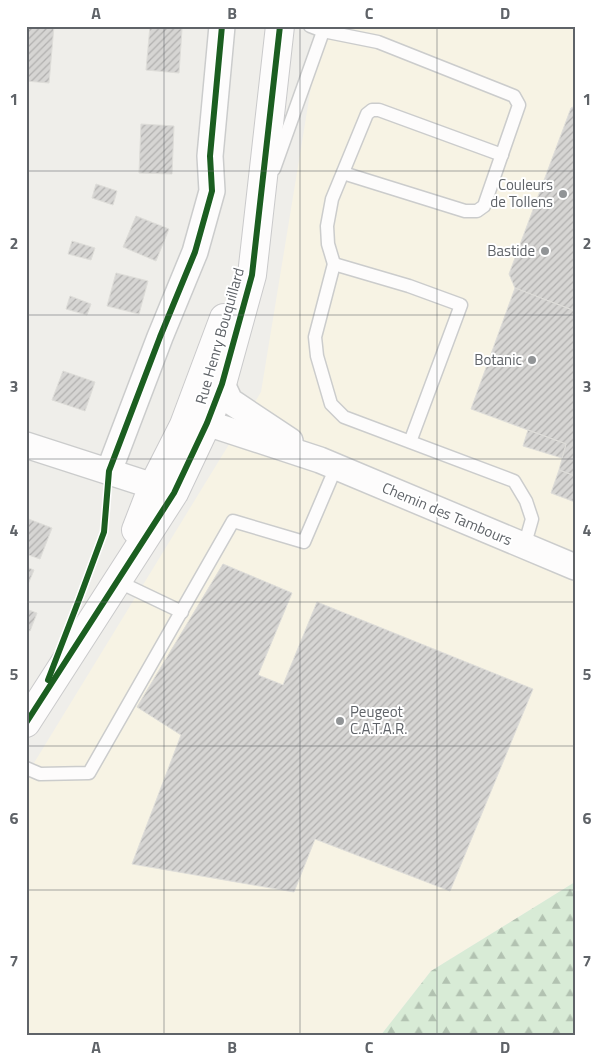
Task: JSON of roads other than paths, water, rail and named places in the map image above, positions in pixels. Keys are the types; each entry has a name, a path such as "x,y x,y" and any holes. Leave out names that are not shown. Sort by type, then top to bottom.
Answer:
{"main road":[{"name":"Rue Henry Bouquillard","path":"26,723 174,493 207,423 222,384 252,275 280,26"},
{"name":"Rue Henry Bouquillard","path":"207,423 243,268 260,206"},
{"name":"Rue Henry Bouquillard","path":"118,581 153,486 184,425 243,268"}],"street":[{"path":"109,471 160,337 195,252 212,191 210,156 222,26"},
{"name":"Chemin des Tambours","path":"222,384 230,401 328,463"},
{"name":"Chemin des Tambours","path":"207,423 328,463 575,567"},
{"path":"26,445 153,486"}],"lane":[{"path":"310,26 378,42 514,96 519,105 484,206 477,211 464,211 343,173"},
{"path":"260,206 324,29"},
{"path":"502,155 379,110 372,110 368,114 332,199 327,226 328,244 334,264 315,338 316,356 331,404 344,417 514,481 526,501 532,519 524,547"},
{"path":"334,264 409,286 461,305 410,442"},
{"path":"26,768 40,774 89,773 233,521 304,542 328,463"},
{"path":"118,581 182,612"}],"place":[{"name":"Couleurs de Tollens","path":"563,194"},
{"name":"Bastide","path":"545,251"},
{"name":"Botanic","path":"532,360"},
{"name":"Peugeot C.A.T.A.R.","path":"340,721"}]}
